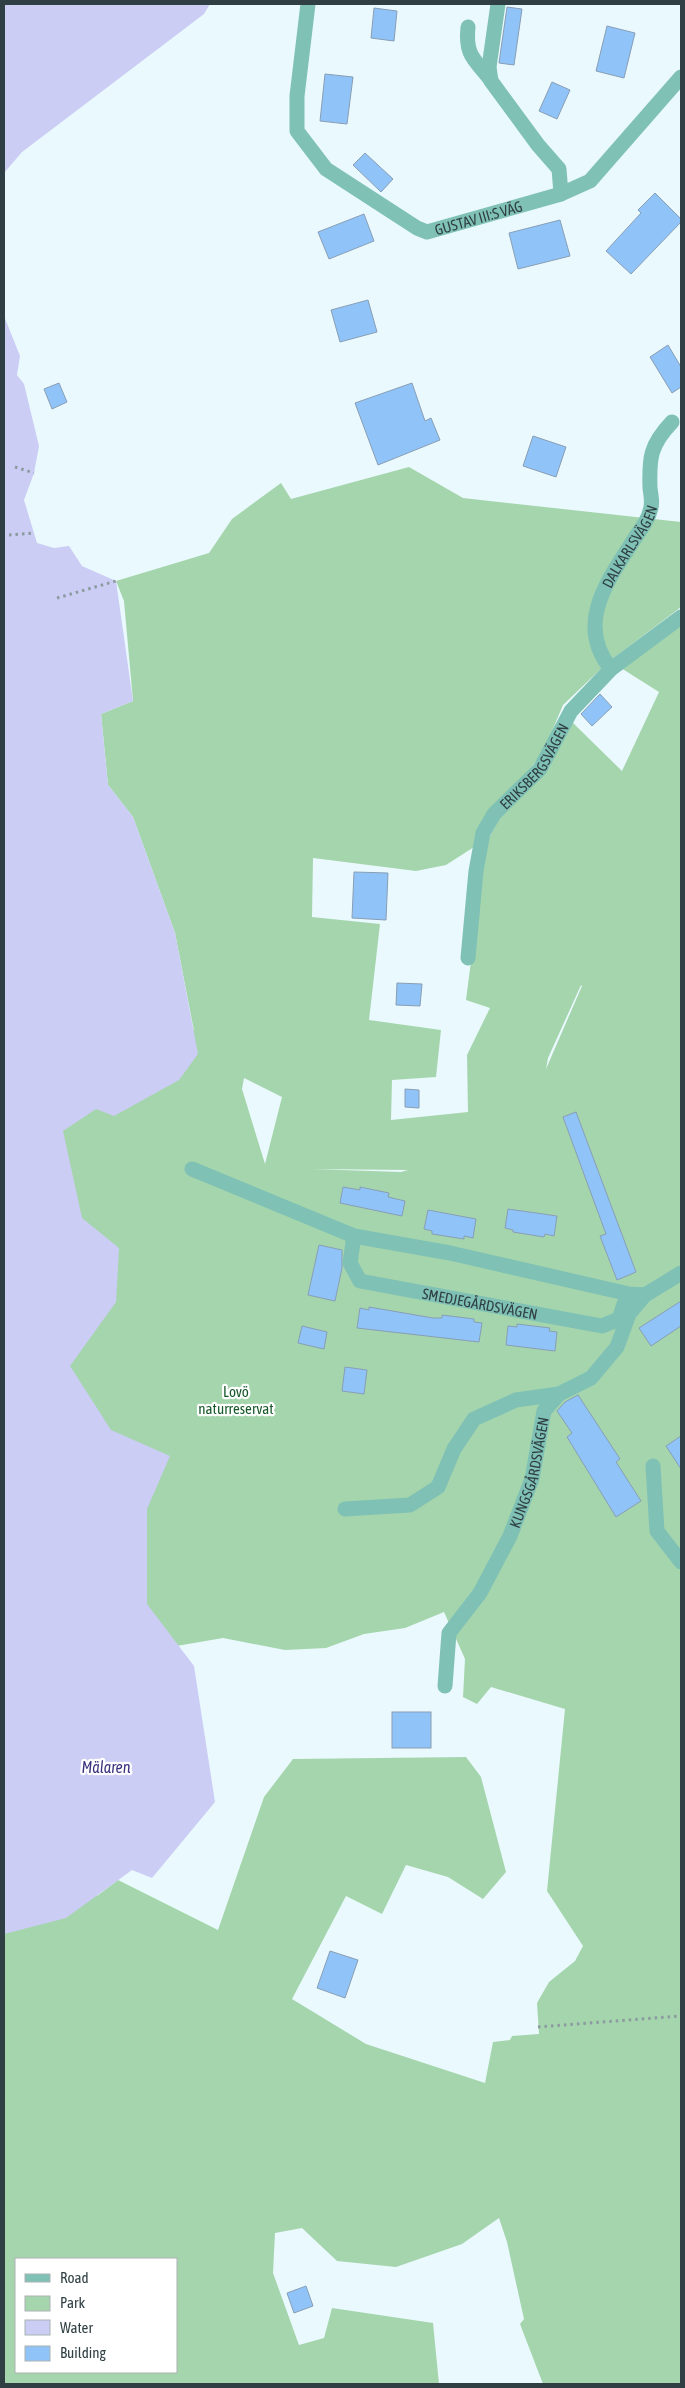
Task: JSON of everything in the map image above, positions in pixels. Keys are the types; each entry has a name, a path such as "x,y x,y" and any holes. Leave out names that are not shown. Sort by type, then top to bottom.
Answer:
{"street":[{"name":"GUSTAV III:S VÄG","path":"308,4 297,96 297,131 326,169 426,232 561,194 590,181 681,77"},
{"path":"491,81 489,66 498,4"},
{"path":"468,26 466,42 468,52 538,145 559,169 561,194"},
{"name":"DALKARLSVÄGEN","path":"611,669 604,661 595,639 596,612 603,590 650,512 651,453 656,440 672,422"},
{"name":"ERIKSBERGSVÄGEN","path":"468,958 476,871 483,834 494,814 540,769 571,711 611,669 681,617"},
{"path":"192,1169 354,1236 450,1253 628,1294 645,1295"},
{"name":"SMEDJEGÅRDSVÄGEN","path":"354,1236 350,1263 360,1280 602,1326 618,1319 628,1294"},
{"name":"KUNGSGÅRDSVÄGEN","path":"445,1686 449,1633 480,1593 510,1536 532,1479 544,1410 559,1394 591,1378 617,1347 629,1314 645,1295 681,1273"},
{"path":"345,1509 410,1505 438,1487 454,1449 474,1419 516,1400 559,1394"},
{"path":"653,1466 657,1531 681,1562"}],"path":[{"path":"15,467 34,473"},
{"path":"9,535 34,534"},
{"path":"57,598 116,581"},
{"path":"538,2027 681,2016"}],"green space":[{"name":"Lovö naturreservat","path":"409,467 463,498 681,522 681,607 607,663 563,705 544,750 474,847 446,865 416,871 313,858 312,917 380,924 369,1020 441,1030 436,1077 392,1080 391,1120 468,1112 467,1055 490,1008 466,1000 486,844 502,813 549,768 570,720 622,771 659,692 621,668 681,623 681,2384 543,2384 520,2324 524,2319 507,2242 499,2218 462,2244 396,2267 337,2261 302,2228 275,2233 273,2273 299,2345 324,2338 332,2308 433,2323 439,2384 4,2384 4,576 194,1031 175,933 133,817 108,785 101,714 133,701 124,601 116,581 209,553 232,519 281,483 291,499","holes":["582,986 546,1069 548,1058","244,1078 282,1097 265,1164 242,1089","312,1169 408,1170 401,1172","444,1612 465,1659 463,1697 477,1704 491,1687 565,1709 547,1891 583,1946 575,1961 549,1982 537,2003 539,2034 512,2036 510,2040 493,2042 485,2083 366,2044 292,1999 346,1896 382,1914 406,1865 448,1877 483,1899 506,1872 481,1777 466,1757 293,1759 264,1797 218,1930 118,1880 97,1896 130,1654 223,1638 285,1650 326,1648 364,1634 405,1628"]}],"water":[{"path":"4,4 210,4 204,14 22,152 4,173"},
{"name":"Mälaren","path":"4,316 20,356 17,375 24,384 39,446 34,473 24,500 37,543 54,548 69,546 82,566 116,581 133,701 101,714 108,785 133,817 175,933 198,1054 179,1080 114,1116 96,1109 63,1131 82,1218 119,1248 116,1302 70,1366 111,1430 170,1456 147,1509 147,1604 194,1666 215,1802 152,1878 132,1870 66,1918 4,1934"}],"building":[{"path":"507,7 522,9 514,65 499,63"},
{"path":"374,8 397,11 394,41 371,38"},
{"path":"607,26 635,33 624,78 596,71"},
{"path":"325,74 353,77 347,124 320,121"},
{"path":"552,82 570,90 557,119 539,111"},
{"path":"365,153 393,179 381,192 353,165"},
{"path":"655,193 681,219 681,222 631,274 606,251 641,213 638,210"},
{"path":"364,214 374,241 329,259 318,232"},
{"path":"560,220 570,256 518,269 509,233"},
{"path":"368,300 377,332 340,342 331,310"},
{"path":"668,345 681,367 681,387 672,393 650,357"},
{"path":"59,383 67,402 52,409 44,389"},
{"path":"412,383 425,421 431,418 440,440 378,465 355,403"},
{"path":"533,436 566,447 556,477 523,466"},
{"path":"600,694 612,707 592,726 581,714"},
{"path":"354,872 388,873 386,920 352,918"},
{"path":"397,983 422,984 420,1006 396,1005"},
{"path":"405,1089 419,1090 419,1108 405,1107"},
{"path":"576,1112 636,1272 617,1280 600,1236 606,1234 563,1117"},
{"path":"343,1187 360,1190 360,1187 389,1193 388,1197 405,1201 402,1216 340,1203"},
{"path":"508,1209 557,1216 554,1236 545,1234 544,1237 513,1232 513,1230 505,1228"},
{"path":"428,1210 476,1219 473,1238 464,1236 464,1239 432,1234 432,1231 424,1229"},
{"path":"319,1245 342,1250 342,1268 335,1301 308,1295"},
{"path":"681,1301 681,1326 651,1346 639,1328"},
{"path":"369,1307 433,1318 442,1318 442,1315 474,1319 474,1322 482,1323 479,1342 357,1328 360,1308 369,1310"},
{"path":"517,1324 550,1328 549,1331 557,1332 555,1351 506,1345 508,1326 517,1327"},
{"path":"302,1326 327,1332 324,1349 298,1343"},
{"path":"345,1367 367,1370 364,1394 342,1391"},
{"path":"578,1395 620,1459 616,1462 641,1501 616,1517 567,1437 572,1433 557,1411 565,1402"},
{"path":"681,1436 681,1469 666,1446"},
{"path":"392,1712 431,1712 431,1748 392,1748"},
{"path":"330,1951 358,1960 345,1998 317,1988"},
{"path":"306,2286 313,2306 294,2313 287,2293"}]}
